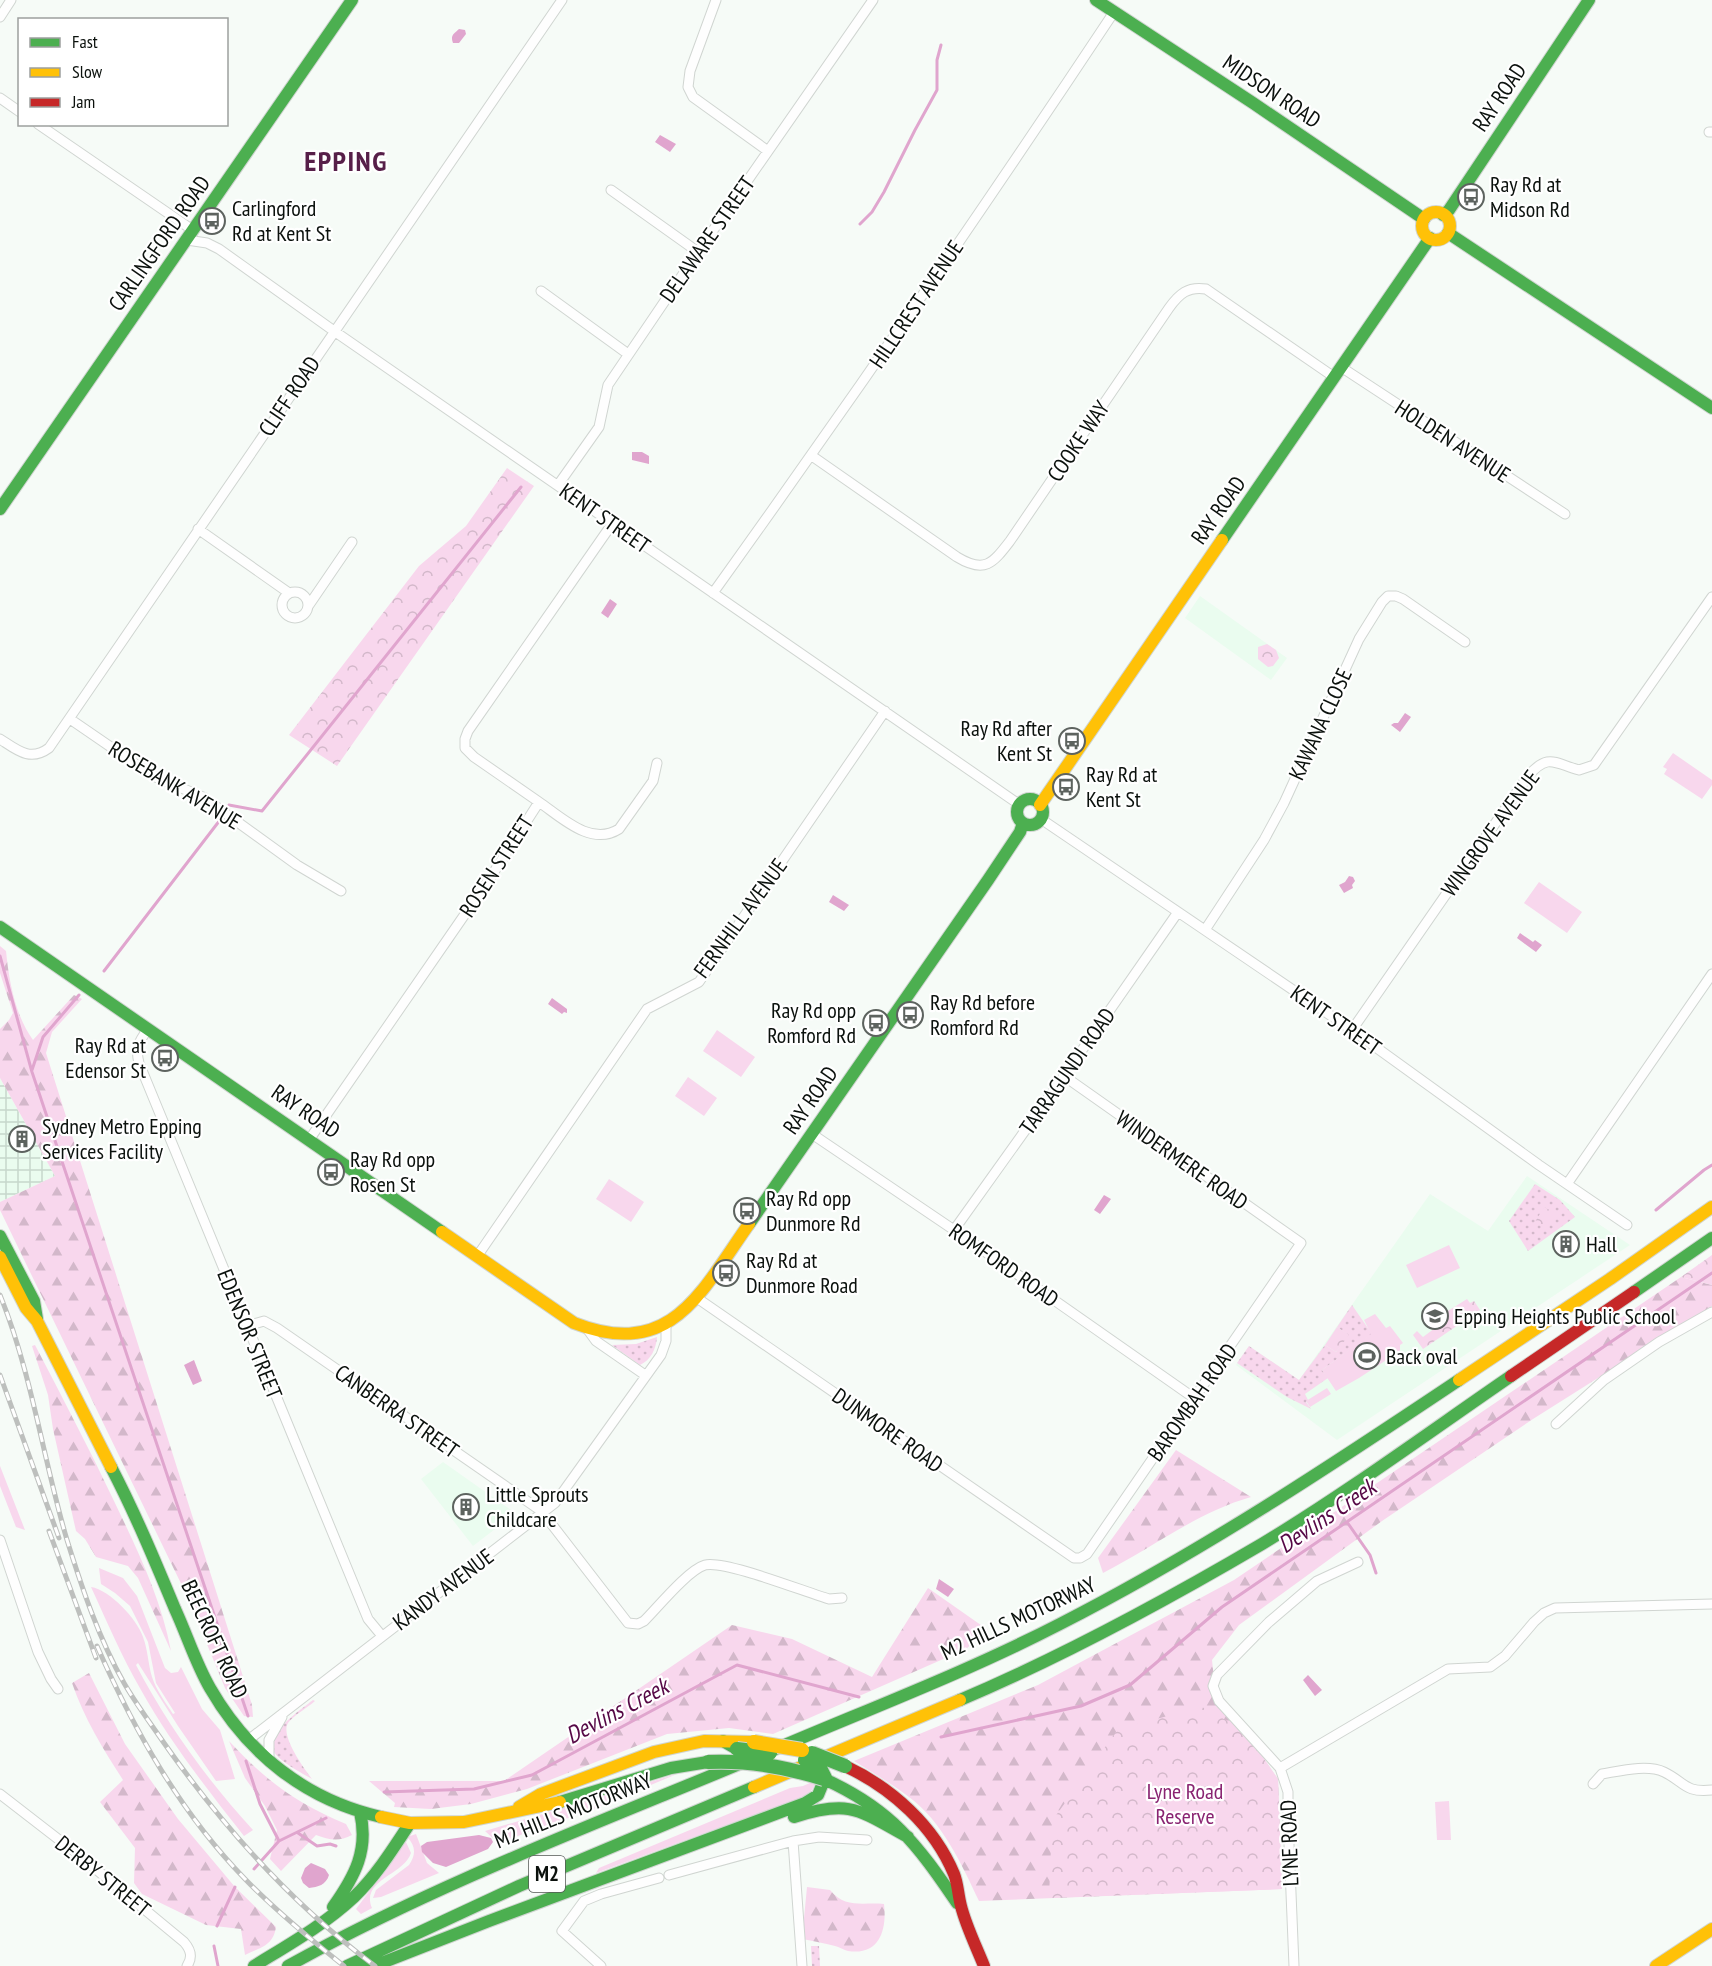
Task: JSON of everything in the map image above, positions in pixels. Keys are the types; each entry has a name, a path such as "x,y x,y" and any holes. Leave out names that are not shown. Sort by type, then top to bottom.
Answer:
{"main road":[{"name":"CARLINGFORD ROAD","path":"0,509 352,0"},
{"name":"MIDSON ROAD","path":"1098,0 1424,219"},
{"name":"RAY ROAD","path":"1443,214 1449,210 1589,0"},
{"path":"1430,214 1443,214 1449,222 1448,233 1441,239 1430,238 1423,232 1424,219 1430,214"},
{"path":"1448,233 1712,408"},
{"name":"RAY ROAD","path":"1040,805 1430,238"},
{"path":"1030,800 1040,805 1043,812 1041,819 1030,825 1023,823 1017,812 1020,805 1030,800"},
{"name":"RAY ROAD","path":"0,927 478,1255 566,1318 588,1330 617,1336 630,1335 644,1333 666,1324 684,1313 697,1298 988,880 1020,832 1023,823"},
{"name":"M2 HILLS MOTORWAY","path":"288,1966 388,1912 464,1877 710,1777 919,1687 1008,1648 1106,1600 1214,1539 1296,1489 1630,1266 1712,1207"},
{"name":"BEECROFT ROAD","path":"0,1236 34,1302 38,1321 130,1503 209,1686 228,1717 247,1741 268,1760 310,1791 360,1812 410,1823 465,1822 494,1817 514,1810 541,1794 654,1752 704,1741 754,1742 802,1750 845,1766 870,1779 900,1802 937,1843 955,1875 962,1910 984,1966"},
{"name":"M2","path":"347,1966 519,1886 964,1698 1081,1643 1155,1604 1263,1543 1355,1484 1712,1238"},
{"name":"BEECROFT ROAD","path":"0,1257 26,1308 38,1321"},
{"path":"723,1741 737,1749 805,1760 820,1768 825,1779"},
{"name":"BEECROFT ROAD","path":"514,1810 546,1806 671,1768 708,1762 755,1762 791,1768 825,1779 872,1804 924,1855 962,1910"},
{"name":"M2","path":"358,1966 384,1962 548,1898 805,1803 818,1795 825,1779"},
{"name":"M2","path":"683,1850 834,1807 855,1810 908,1837"},
{"path":"315,1928 342,1895 352,1878 364,1832 360,1812"},
{"path":"254,1966 315,1928 354,1897 383,1863 410,1823"},
{"path":"1656,1966 1712,1929"}],"street":[{"path":"0,17 11,0"},
{"name":"CLIFF ROAD","path":"0,739 21,753 35,755 49,747 562,0"},
{"path":"716,0 690,71 688,87 693,97 768,151"},
{"name":"DELAWARE STREET","path":"558,485 599,428 608,385 628,354 873,0"},
{"name":"HILLCREST AVENUE","path":"713,593 812,456 1114,12"},
{"path":"0,98 18,111"},
{"name":"KENT STREET","path":"41,126 190,235 219,249 612,524 1020,805"},
{"path":"611,190 698,252"},
{"name":"COOKE WAY","path":"812,456 957,557 968,564 984,566 993,561 1010,541 1169,308 1186,290 1195,287 1206,289 1338,372"},
{"path":"541,291 628,354"},
{"name":"HOLDEN AVENUE","path":"1338,372 1565,514"},
{"name":"ROSEN STREET","path":"309,1140 492,875 539,802 474,757 465,748 465,739 468,731 612,524"},
{"path":"198,529 289,593"},
{"path":"309,605 300,592 289,593 284,597 282,610 288,616 300,617 306,611 352,542"},
{"name":"KAWANA CLOSE","path":"1205,930 1264,840 1284,803 1359,639 1382,602 1388,596 1403,599 1466,642"},
{"name":"WINGROVE AVENUE","path":"1352,1030 1536,766 1548,761 1558,762 1579,770 1594,765 1712,597"},
{"name":"FERNHILL AVENUE","path":"478,1255 647,1009 699,982 885,711"},
{"name":"ROSEBANK AVENUE","path":"70,719 153,776 203,797 297,865 341,891"},
{"path":"539,802 585,832 597,835 614,832 619,829 653,781 657,763"},
{"name":"KENT STREET","path":"1041,819 1352,1030 1627,1225"},
{"name":"TARRAGUNDI ROAD","path":"954,1230 1178,912"},
{"path":"1568,1184 1712,974"},
{"name":"EDENSOR STREET","path":"148,1029 139,1040 136,1052 139,1063 363,1609 382,1636"},
{"name":"WINDERMERE ROAD","path":"1064,1076 1300,1243"},
{"name":"ROMFORD ROAD","path":"812,1134 1194,1398"},
{"name":"BAROMBAH ROAD","path":"1080,1558 1087,1554 1300,1243"},
{"name":"DUNMORE ROAD","path":"697,1298 1074,1558 1080,1558"},
{"path":"1556,1424 1604,1380 1659,1342 1712,1312"},
{"name":"CANBERRA STREET","path":"247,1326 264,1321 277,1328 543,1513 624,1618 633,1624 644,1621 693,1572 706,1565 725,1565 830,1599 842,1598"},
{"name":"KANDY AVENUE","path":"247,1741 555,1503 664,1347 667,1335 666,1324"},
{"name":"RAY ROAD","path":"588,1330 596,1341 645,1375"},
{"path":"0,1540 2,1555 38,1652 58,1689"},
{"name":"LYNE ROAD","path":"1294,1966 1288,1792 1280,1768 1219,1701 1213,1686 1217,1675 1269,1622 1317,1581 1358,1562"},
{"path":"1280,1768 1448,1669 1490,1667 1505,1656 1534,1622 1544,1613 1555,1608 1712,1604"},
{"path":"268,1760 269,1740 289,1708"},
{"path":"1593,1784 1602,1774 1653,1769 1664,1772 1690,1790 1712,1790"},
{"name":"DERBY STREET","path":"0,1794 80,1856 184,1942 189,1947 191,1955 187,1966"},
{"path":"669,1875 793,1841 819,1837 867,1840"},
{"path":"793,1841 802,1966"},
{"path":"601,1966 562,1931 584,1901 659,1878"}],"shaded area":[{"path":"459,29 465,30 466,34 459,43 453,43 452,36"},
{"path":"660,135 676,144 670,152 655,142"},
{"path":"632,452 642,452 649,456 649,464 632,460"},
{"path":"1200,596 1287,658 1271,680 1185,618"},
{"path":"610,599 617,604 608,618 601,613"},
{"path":"1405,713 1411,717 1400,732 1391,725 1398,723"},
{"path":"1349,876 1355,881 1353,888 1344,893 1339,885"},
{"path":"833,895 849,905 844,911 829,902"},
{"path":"1520,933 1542,945 1536,952 1517,938"},
{"path":"552,998 567,1009 567,1013 562,1014 548,1004"},
{"name":"Sydney Metro Epping Services Facility","path":"0,1078 55,1176 0,1202"},
{"name":"Epping Heights Public School","path":"1527,1176 1630,1245 1337,1440 1236,1365 1249,1346 1299,1380 1430,1194 1488,1231"},
{"path":"1104,1195 1111,1199 1100,1214 1094,1210"},
{"path":"194,1360 202,1381 193,1385 184,1365"},
{"path":"443,1462 511,1510 512,1516 473,1546 421,1479"},
{"path":"939,1579 954,1589 948,1597 936,1589"},
{"path":"1308,1675 1322,1690 1315,1696 1303,1680"},
{"path":"479,1835 491,1838 493,1842 488,1849 446,1867 433,1863 422,1852 421,1846 427,1842"},
{"path":"311,1863 325,1869 329,1875 321,1885 309,1888 301,1878 305,1868"}],"green space":[{"path":"507,468 534,486 337,766 289,735 419,566 466,526"},
{"path":"1267,644 1276,650 1279,658 1273,666 1268,667 1258,659 1258,647"},
{"path":"1673,753 1712,780 1712,785 1702,799 1664,774 1667,769 1663,767"},
{"path":"1539,882 1582,912 1567,933 1524,903"},
{"path":"0,946 6,951 17,1009 33,1040 74,995 82,999 52,1032 46,1053 252,1705 253,1717 244,1716 225,1688 188,1598 0,1210 0,1202 55,1176 0,1078 0,1029 13,1013 0,973"},
{"path":"717,1030 755,1057 741,1077 703,1051"},
{"path":"688,1077 717,1098 704,1116 675,1096"},
{"path":"609,1179 644,1202 631,1222 596,1199"},
{"path":"1535,1184 1560,1200 1575,1217 1528,1251 1509,1221"},
{"path":"1544,1207 1557,1214 1547,1229 1535,1222"},
{"path":"1449,1245 1460,1268 1417,1288 1406,1265"},
{"path":"1712,1255 1712,1285 1681,1277"},
{"path":"1681,1277 1712,1285 1712,1306 1533,1419 1382,1521 1239,1625 1212,1660 1215,1688 1278,1779 1282,1889 979,1901 950,1844 931,1818 903,1792 854,1761 1038,1685 1234,1580"},
{"path":"1467,1299 1470,1303 1474,1301 1480,1310 1423,1349 1413,1335 1417,1331 1423,1337 1435,1328 1429,1319 1434,1315 1438,1320 1443,1317 1443,1314"},
{"path":"1352,1305 1372,1334 1322,1370 1328,1378 1305,1394 1308,1400 1306,1402 1311,1409 1287,1397 1237,1363 1249,1346 1299,1380 1325,1345 1336,1352 1348,1335 1337,1327"},
{"name":"Back oval","path":"1375,1314 1386,1328 1390,1326 1403,1343 1400,1345 1400,1351 1336,1391 1322,1370 1371,1334 1364,1320"},
{"path":"1337,1327 1349,1335 1336,1352 1325,1345"},
{"path":"657,1337 652,1354 640,1365 612,1345 636,1344"},
{"path":"35,1345 140,1556 155,1593 171,1651 138,1578 128,1566 96,1557 85,1539 76,1531 53,1429 48,1395 32,1346"},
{"path":"1327,1388 1331,1394 1310,1407 1306,1401"},
{"path":"1176,1450 1251,1497 1194,1521 1103,1573 1098,1558"},
{"path":"0,1466 25,1530 16,1527 0,1486"},
{"path":"99,1568 123,1578 137,1596 165,1668 171,1673 178,1672 181,1667 202,1709 220,1730 235,1779 216,1781 138,1663 136,1665 161,1709 189,1751 253,1830 244,1836 177,1747 134,1678 91,1587 114,1599 135,1622 145,1642 154,1682 173,1714 175,1713 156,1683 148,1642 130,1606 101,1584"},
{"path":"928,1588 988,1630 966,1649 773,1734 729,1728 667,1734 527,1789 471,1804 431,1809 394,1807 395,1803 369,1781 504,1781 732,1625 792,1639 872,1677"},
{"path":"89,1673 125,1744 178,1819 235,1887 276,1927 272,1938 265,1945 245,1955 241,1929 206,1925 142,1894 134,1883 135,1848 100,1802 123,1780 88,1721 72,1683"},
{"path":"313,1700 315,1701 288,1723 286,1729 294,1752 312,1779 281,1760 274,1752 272,1745 274,1738 285,1723"},
{"name":"Lyne Road Reserve","path":"1202,1707 1244,1730 1278,1779 1282,1889 1049,1898 1052,1821 1118,1729"},
{"path":"229,1741 256,1768 283,1790 312,1808 346,1824 352,1835 334,1840 316,1835 281,1871 270,1859 277,1830 265,1806 245,1778"},
{"path":"677,1774 596,1808 498,1843 485,1831"},
{"path":"812,1782 815,1784 812,1790 803,1797 596,1873 599,1868 790,1788"},
{"path":"1449,1801 1451,1840 1437,1840 1435,1802"},
{"path":"416,1834 427,1863 439,1873 381,1897 373,1898 376,1890 409,1865 414,1851 407,1837"},
{"path":"406,1842 411,1853 407,1861 377,1884 370,1898 372,1908 361,1914 356,1909"},
{"path":"807,1887 830,1890 848,1902 884,1904 884,1923 879,1939 868,1949 848,1951 802,1939"},
{"path":"811,1946 819,1946 820,1966 812,1966"}],"waterway":[{"path":"860,224 872,212 884,192 937,90 937,60 941,45"},
{"path":"229,805 262,811 521,487"},
{"path":"104,971 220,820"},
{"path":"0,956 32,1072 248,1716"},
{"path":"32,1070 43,1037 79,995"},
{"path":"1656,1210 1712,1165"},
{"name":"Devlins Creek","path":"941,1737 1081,1706 1130,1685 1222,1607 1712,1273"},
{"path":"1347,1522 1370,1555 1376,1573"},
{"name":"Devlins Creek","path":"384,1792 474,1789 532,1775 737,1665 859,1697"},
{"path":"246,1761 260,1804 279,1841"},
{"name":"Devlins Creek","path":"254,1869 279,1841 326,1818"},
{"path":"298,1833 317,1846 330,1844 336,1846"},
{"name":"Devlins Creek","path":"217,1926 235,1887"},
{"name":"Devlins Creek","path":"214,1946 218,1966"}],"railway":[{"path":"0,1295 21,1355 73,1558 99,1631 124,1683 187,1774 235,1834 288,1891 375,1966"},
{"path":"0,1375 59,1538"},
{"path":"49,1531 96,1658"},
{"path":"97,1646 143,1739 179,1798 200,1826 256,1891 344,1966"}],"traffic: fast":[{"path":"0,509 352,0"},
{"path":"1096,0 1424,219"},
{"path":"1443,215 1449,210 1589,0"},
{"path":"1448,233 1712,408"},
{"path":"1222,540 1430,238"},
{"path":"1030,799 1039,803 1043,812 1039,821 1030,825 1021,821 1017,812 1021,803 1030,799"},
{"path":"749,1224 988,880 1020,832 1023,823"},
{"path":"0,927 442,1232"},
{"path":"0,1236 34,1301 37,1319"},
{"path":"1634,1292 1712,1238"},
{"path":"960,1700 1114,1627 1262,1544 1357,1483 1511,1376"},
{"path":"773,1750 918,1690 1025,1642 1112,1597 1263,1508 1459,1380"},
{"path":"111,1467 144,1537 200,1669 225,1712 261,1753 304,1786 328,1799 381,1817"},
{"path":"723,1741 737,1749"},
{"path":"737,1749 770,1753"},
{"path":"812,1753 845,1766"},
{"path":"288,1966 344,1936 458,1882 749,1760"},
{"path":"805,1760 820,1768 825,1778"},
{"path":"560,1802 671,1768 708,1762"},
{"path":"708,1762 767,1765 824,1779"},
{"path":"362,1965 384,1962 805,1803 818,1795 825,1778"},
{"path":"824,1779 867,1803 901,1830 929,1863 957,1903"},
{"path":"347,1966 519,1886 754,1787"},
{"path":"794,1817 829,1809 854,1810 908,1837"},
{"path":"333,1907 348,1884 358,1862 363,1839 360,1812"},
{"path":"254,1966 318,1926 354,1897 377,1871 410,1823"}],"traffic: slow":[{"path":"1436,212 1446,216 1450,226 1446,236 1436,240 1426,236 1422,226 1426,216 1436,212"},
{"path":"1040,805 1222,540"},
{"path":"1459,1380 1610,1279 1712,1207"},
{"path":"442,1232 574,1323 607,1332 636,1333 659,1326 680,1313 715,1274 749,1224"},
{"path":"0,1257 26,1308 37,1321 111,1467"},
{"path":"754,1787 960,1700"},
{"path":"519,1807 541,1794 654,1752 704,1741 754,1742"},
{"path":"754,1742 802,1750"},
{"path":"381,1817 410,1823 464,1822 560,1802"},
{"path":"1656,1966 1712,1929"}],"traffic: jam":[{"path":"1511,1376 1634,1292"},
{"path":"845,1766 895,1797 910,1810 935,1840 954,1874 963,1914 984,1966"}],"place":[{"name":"Ray Rd at Midson Rd","path":"1471,197"},
{"name":"Carlingford Rd at Kent St","path":"212,221"},
{"name":"Ray Rd after Kent St","path":"1072,741"},
{"name":"Ray Rd at Kent St","path":"1066,787"},
{"name":"Ray Rd before Romford Rd","path":"910,1015"},
{"name":"Ray Rd opp Romford Rd","path":"876,1023"},
{"name":"Ray Rd at Edensor St","path":"165,1058"},
{"name":"Sydney Metro Epping Services Facility","path":"22,1139"},
{"name":"Ray Rd opp Rosen St","path":"331,1172"},
{"name":"Ray Rd opp Dunmore Rd","path":"747,1211"},
{"name":"Hall","path":"1566,1244"},
{"name":"Ray Rd at Dunmore Road","path":"726,1273"},
{"name":"Epping Heights Public School","path":"1435,1316"},
{"name":"Back oval","path":"1367,1356"},
{"name":"Little Sprouts Childcare","path":"466,1507"}],"district":[{"name":"EPPING","path":"346,161"}]}
